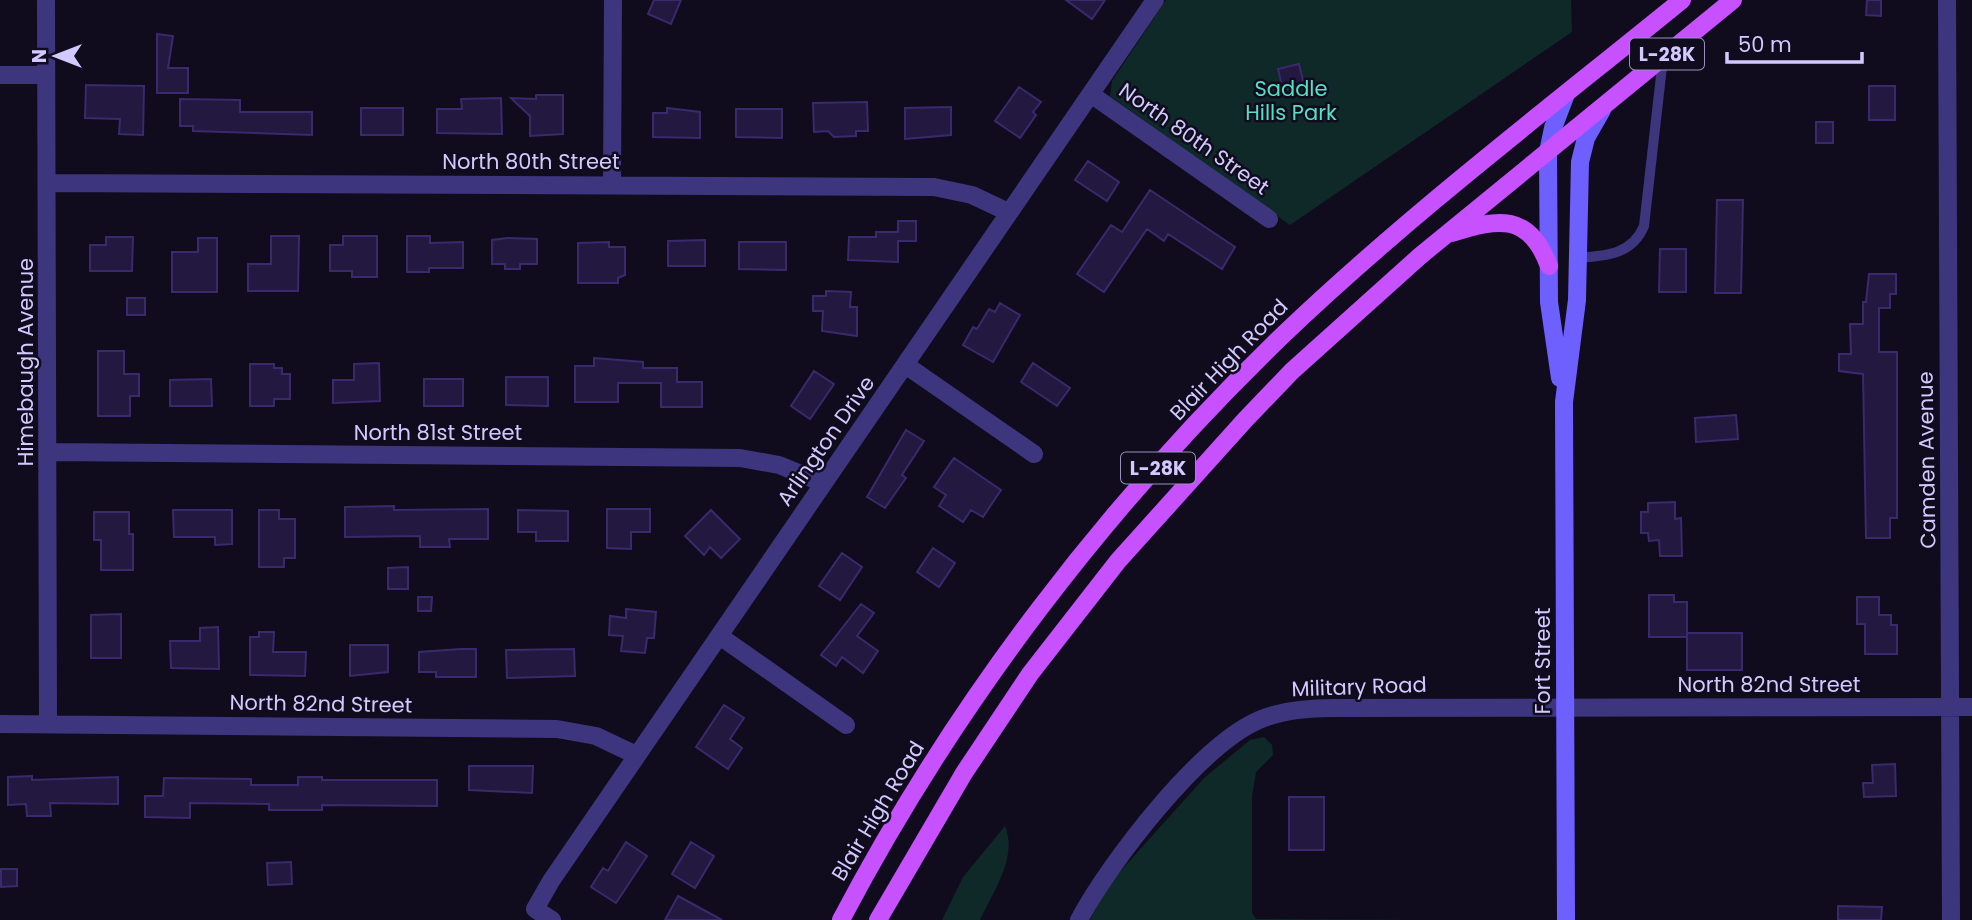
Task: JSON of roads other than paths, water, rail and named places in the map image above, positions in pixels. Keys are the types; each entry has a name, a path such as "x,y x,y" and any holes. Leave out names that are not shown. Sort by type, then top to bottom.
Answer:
{"main road":[{"name":"L-28K","path":"1566,94 1682,0"},
{"name":"L-28K","path":"878,920 997,722 1118,561 1292,371 1446,235 1602,110 1733,0"},
{"name":"Fort Street","path":"1564,402 1549,302 1548,152 1553,128 1566,94"},
{"name":"Blair High Road","path":"841,920 909,800 978,694 1057,587 1148,479 1222,396 1351,272 1566,94"},
{"name":"Fort Street","path":"1566,920 1564,402 1577,300 1580,162 1587,138 1602,110"},
{"path":"1446,235 1491,222 1519,226 1536,238 1549,266"}],"street":[{"name":"Himebaugh Avenue","path":"46,0 48,724"},
{"path":"612,185 613,0"},
{"name":"Arlington Drive","path":"552,920 535,909 636,755 721,637 823,483 907,366 1008,212 1092,95 1155,0"},
{"name":"Camden Avenue","path":"1947,0 1951,920"},
{"path":"0,75 46,75"},
{"name":"North 80th Street","path":"1092,95 1269,219"},
{"name":"North 80th Street","path":"48,183 934,187 972,195 1008,212"},
{"path":"907,366 1034,454"},
{"name":"North 81st Street","path":"49,452 740,458 779,465 823,483"},
{"path":"721,637 846,725"},
{"name":"North 82nd Street","path":"1566,707 1972,707"},
{"name":"Military Road","path":"1079,920 1112,865 1144,825 1216,748 1257,721 1284,713 1324,708 1566,707"},
{"name":"North 82nd Street","path":"0,724 557,729 596,736 636,755"}],"lane":[{"path":"1577,258 1617,253 1630,247 1640,236 1644,226 1663,57"}],"park label":[{"name":"Saddle Hills Park","path":"1291,101"}]}
